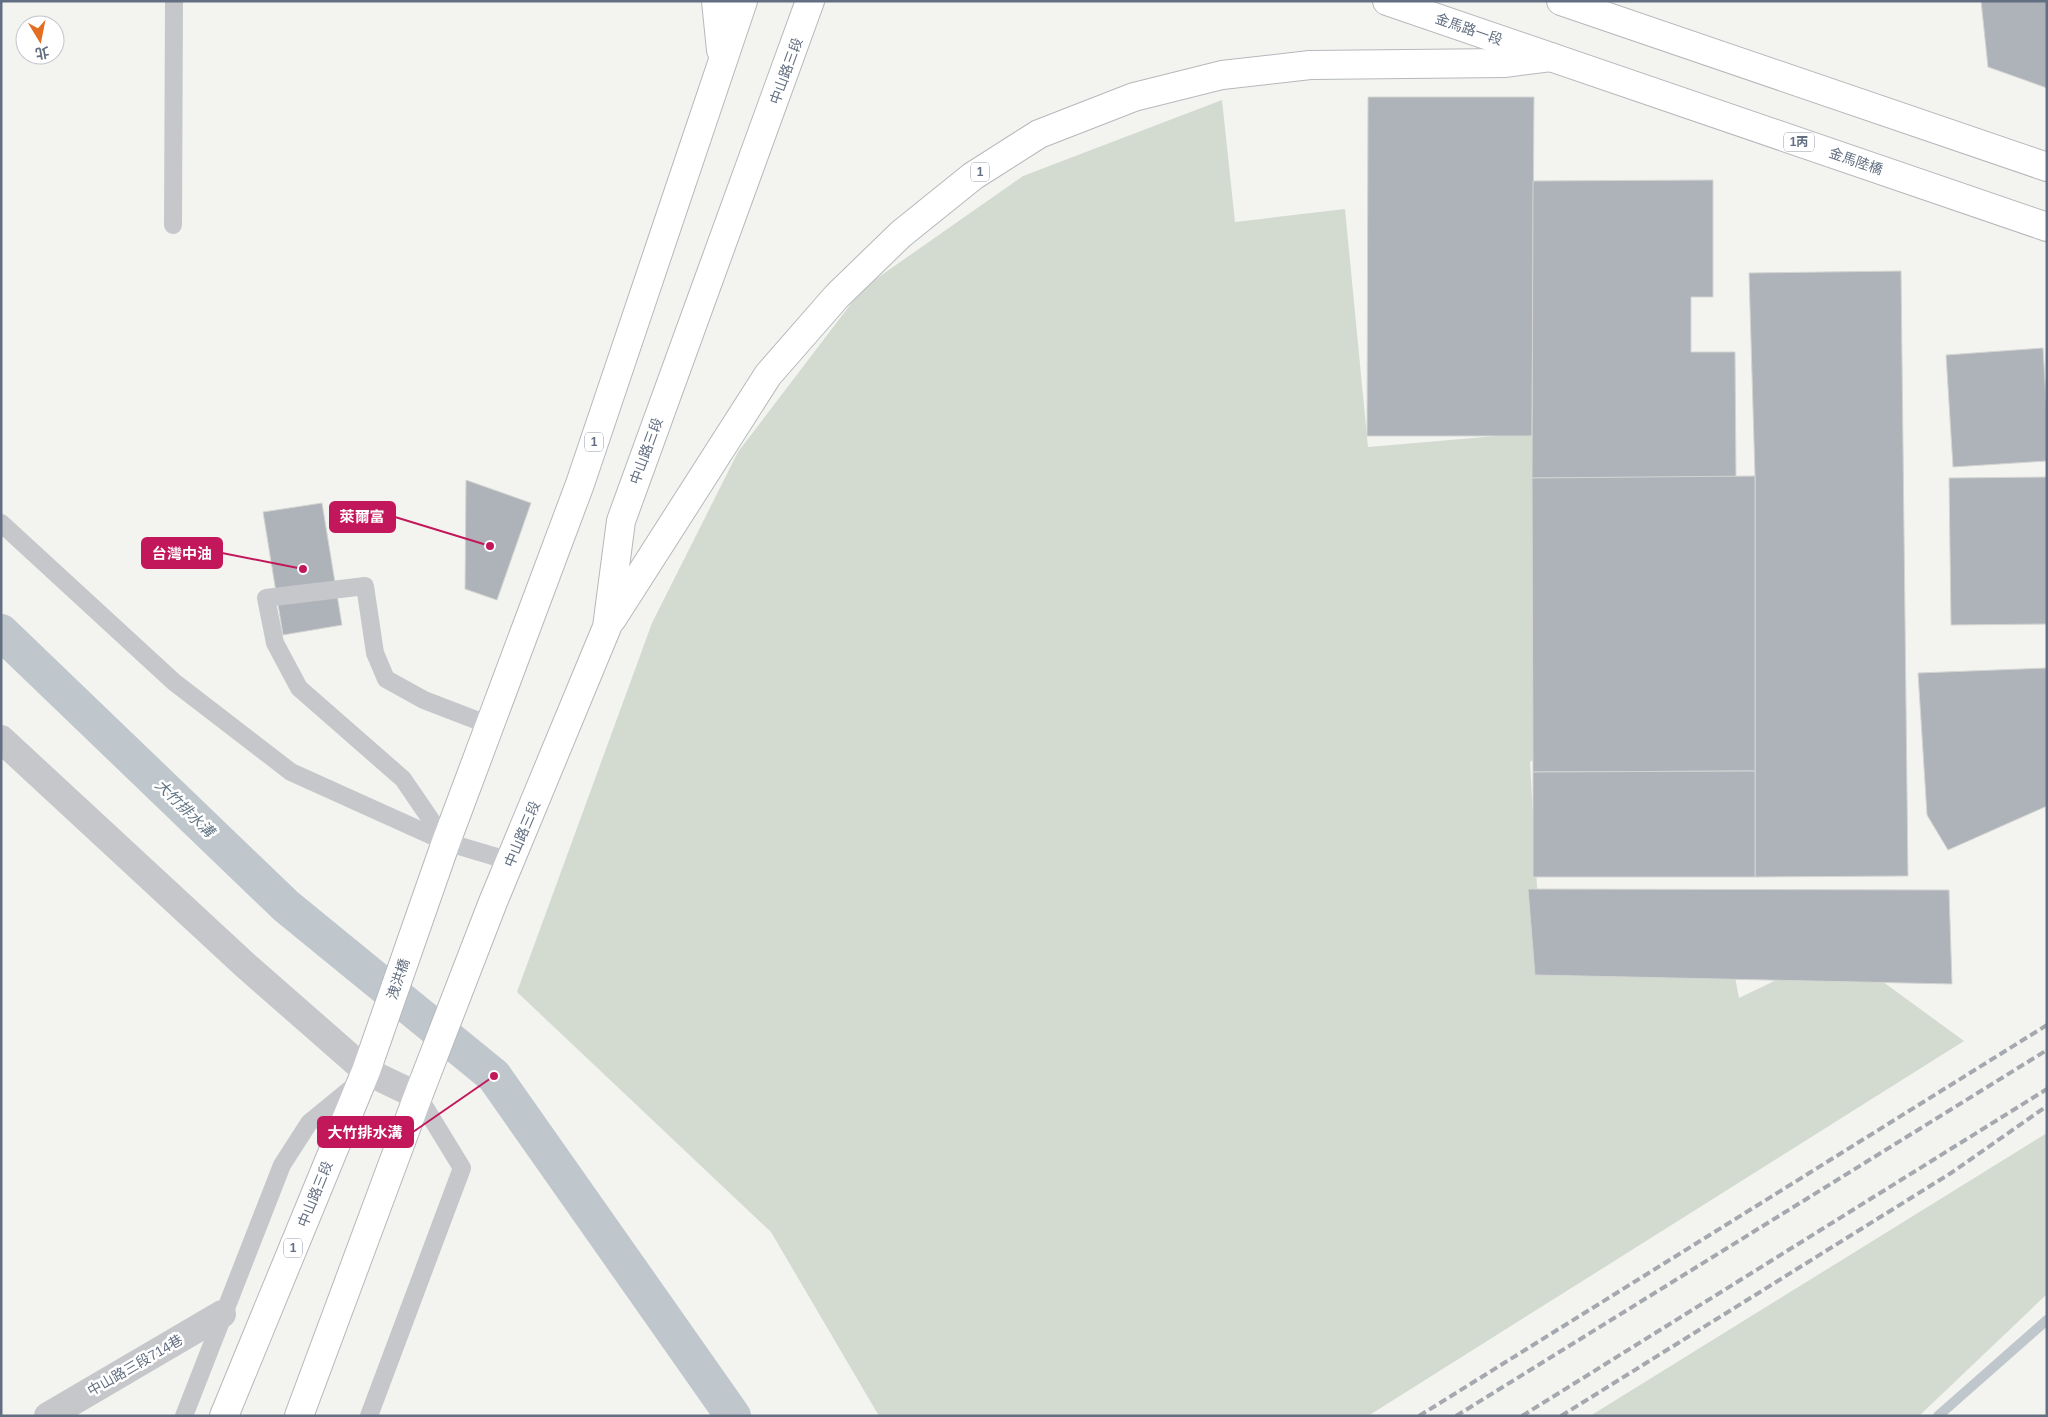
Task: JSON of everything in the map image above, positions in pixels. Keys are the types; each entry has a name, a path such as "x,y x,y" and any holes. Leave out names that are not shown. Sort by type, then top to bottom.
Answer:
{"main road":[{"path":"716,1 722,58"},
{"name":"1","path":"446,842 580,484 722,58 743,1"},
{"name":"中山路三段","path":"421,1089 493,902 607,626 621,521 810,1"},
{"name":"金馬路一段","path":"1386,1 1551,57"},
{"path":"1569,4 2047,167"},
{"name":"1","path":"607,626 768,375 837,296 902,234 973,176 1039,134 1134,97 1222,75 1310,65 1504,62 1551,57"},
{"name":"金馬陸橋","path":"1551,57 2047,227"},
{"name":"洩洪橋","path":"367,1068 446,842"},
{"name":"中山路三段","path":"224,1416 367,1068"},
{"name":"1","path":"299,1416 421,1089"}],"street":[{"path":"1,739 244,964 367,1068 421,1089"},
{"name":"中山路三段714巷","path":"48,1416 222,1314"}],"lane":[{"path":"173,225 174,1"},
{"path":"1,523 174,682 291,772 446,842 510,861"},
{"path":"446,842 403,779 299,688 275,643 266,598 365,586 375,653 386,679 424,700 489,725"},
{"path":"184,1416 222,1314 282,1166 309,1123 367,1068"},
{"path":"369,1416 462,1168 421,1089"}],"shaded area":[{"path":"1222,100 1235,222 1345,209 1368,447 1556,431 1564,736 1530,762 1539,922 1734,972 1739,998 1797,970 1864,968 1964,1041 1368,1416 879,1416 771,1232 517,992 652,623 738,452 863,288 1023,176"},
{"path":"2047,1133 2047,1294 1919,1416 1590,1416"}],"building":[{"path":"1981,1 2047,1 2047,88 1988,67"},
{"path":"1368,97 1534,97 1532,436 1367,436"},
{"path":"1713,180 1713,297 1691,297 1691,352 1735,352 1736,477 1532,478 1533,181"},
{"path":"1901,271 1908,876 1755,877 1755,476 1749,273"},
{"path":"2043,348 2047,417 2047,461 1953,467 1946,355"},
{"path":"1755,476 1755,771 1533,772 1532,478"},
{"path":"2047,477 2047,624 1951,625 1949,478"},
{"path":"466,480 531,503 497,600 465,589"},
{"path":"322,503 342,625 283,635 263,512"},
{"path":"2047,668 2047,806 1948,850 1927,815 1918,673"},
{"path":"1755,771 1755,877 1533,877 1533,772"},
{"path":"1528,889 1949,890 1952,984 1535,975"}],"waterway":[{"name":"大竹排水溝","path":"1,632 286,906 494,1076 733,1416"},
{"path":"1938,1416 2047,1320"}],"railway":[{"path":"1419,1416 2047,1025"},
{"path":"1456,1416 2047,1050"},
{"path":"1522,1416 2047,1089"},
{"path":"1561,1416 1951,1173 2047,1106"}],"place":[{"name":"萊爾富","path":"490,546"},
{"name":"台灣中油","path":"303,569"},
{"name":"大竹排水溝","path":"494,1076"}]}
